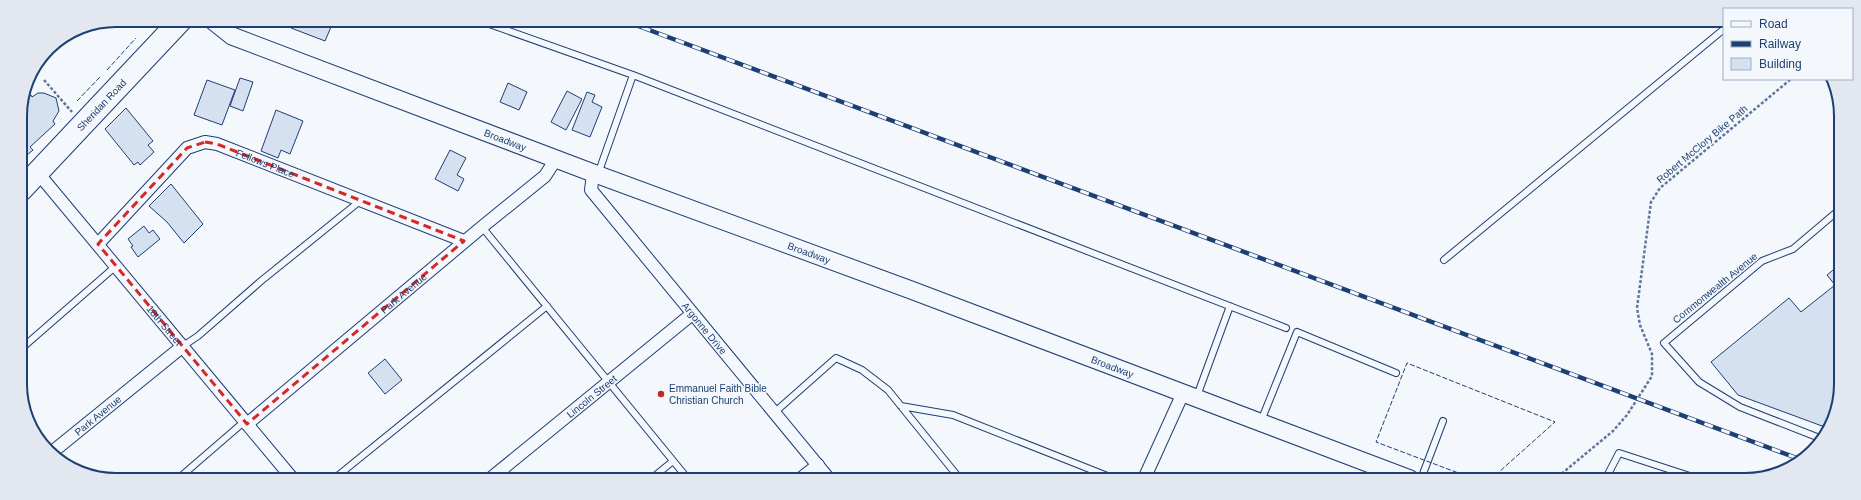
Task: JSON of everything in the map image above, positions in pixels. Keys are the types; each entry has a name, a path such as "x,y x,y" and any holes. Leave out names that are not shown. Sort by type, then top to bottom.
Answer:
{"highway":[{"name":"Sheridan Road","path":"27,184 174,27"}],"street":[{"name":"Broadway","path":"221,27 232,36 596,174 1190,395 1392,473"},
{"name":"Fellows Place","path":"98,244 187,148 204,142 217,144 464,242"},
{"name":"Park Avenue","path":"246,423 545,176 556,159"},
{"name":"18th Street","path":"38,173 288,473"},
{"name":"Argonne Drive","path":"596,174 591,190 824,473"},
{"name":"Lincoln Street","path":"496,473 608,380 692,314"},
{"name":"Park Avenue","path":"56,449 183,346"},
{"path":"1147,473 1190,395"},
{"path":"808,473 818,465"}],"lane":[{"path":"498,27 632,75 1286,328"},
{"path":"1444,260 1723,30"},
{"path":"596,174 632,75"},
{"path":"183,346 198,336 261,281 360,200"},
{"name":"Commonwealth Avenue","path":"1817,437 1740,407 1699,382 1664,343 1762,261 1793,249 1834,214"},
{"path":"482,227 683,473"},
{"path":"27,344 116,266"},
{"path":"341,473 547,306"},
{"path":"1190,395 1230,306"},
{"path":"1261,422 1297,332 1396,373"},
{"path":"774,412 836,358 862,370 888,390 955,473"},
{"path":"901,406 952,414 1099,473"},
{"path":"1424,473 1443,421"},
{"path":"185,473 246,423"},
{"path":"1609,473 1619,453 1680,473"},
{"path":"658,473 673,461"}],"path":[{"path":"44,80 73,113"},
{"name":"Robert McClory Bike Path","path":"1562,473 1613,431 1652,376 1652,354 1640,325 1637,308 1651,202 1660,188 1790,80"}],"highlighted area":[{"path":"205,142 217,144 464,241 247,424 98,244 187,148"}],"building":[{"path":"291,27 331,27 325,41"},
{"path":"240,78 253,82 243,111 230,106"},
{"path":"207,80 235,90 222,125 194,115"},
{"path":"508,83 527,92 519,110 500,102"},
{"path":"567,91 582,99 566,130 551,122"},
{"path":"587,92 595,95 592,102 602,107 590,137 572,130"},
{"path":"38,93 44,93 56,98 59,111 53,121 55,124 30,147 33,150 27,155 27,110 30,96 31,95 32,97"},
{"path":"126,108 153,141 148,145 154,152 140,165 138,162 134,165 105,129"},
{"path":"276,110 303,121 290,154 281,150 278,158 261,151"},
{"path":"450,150 466,158 457,175 464,179 458,191 435,179"},
{"path":"171,184 203,224 184,243 167,222 149,206"},
{"path":"144,226 149,233 153,230 160,239 138,257 131,247 133,246 128,239"},
{"path":"1834,269 1834,284 1827,275"},
{"path":"1834,286 1834,384 1829,412 1825,423 1822,426 1738,395 1711,362 1789,298 1801,312"},
{"path":"385,359 402,380 385,394 368,373"}],"railway":[{"path":"641,27 1795,457"}],"fence":[{"path":"107,70 136,38"},
{"path":"77,101 100,77"},
{"path":"1458,473 1376,442 1407,363 1555,422 1498,473"}],"place":[{"name":"Emmanuel Faith Bible Christian Church","path":"661,394"}]}
